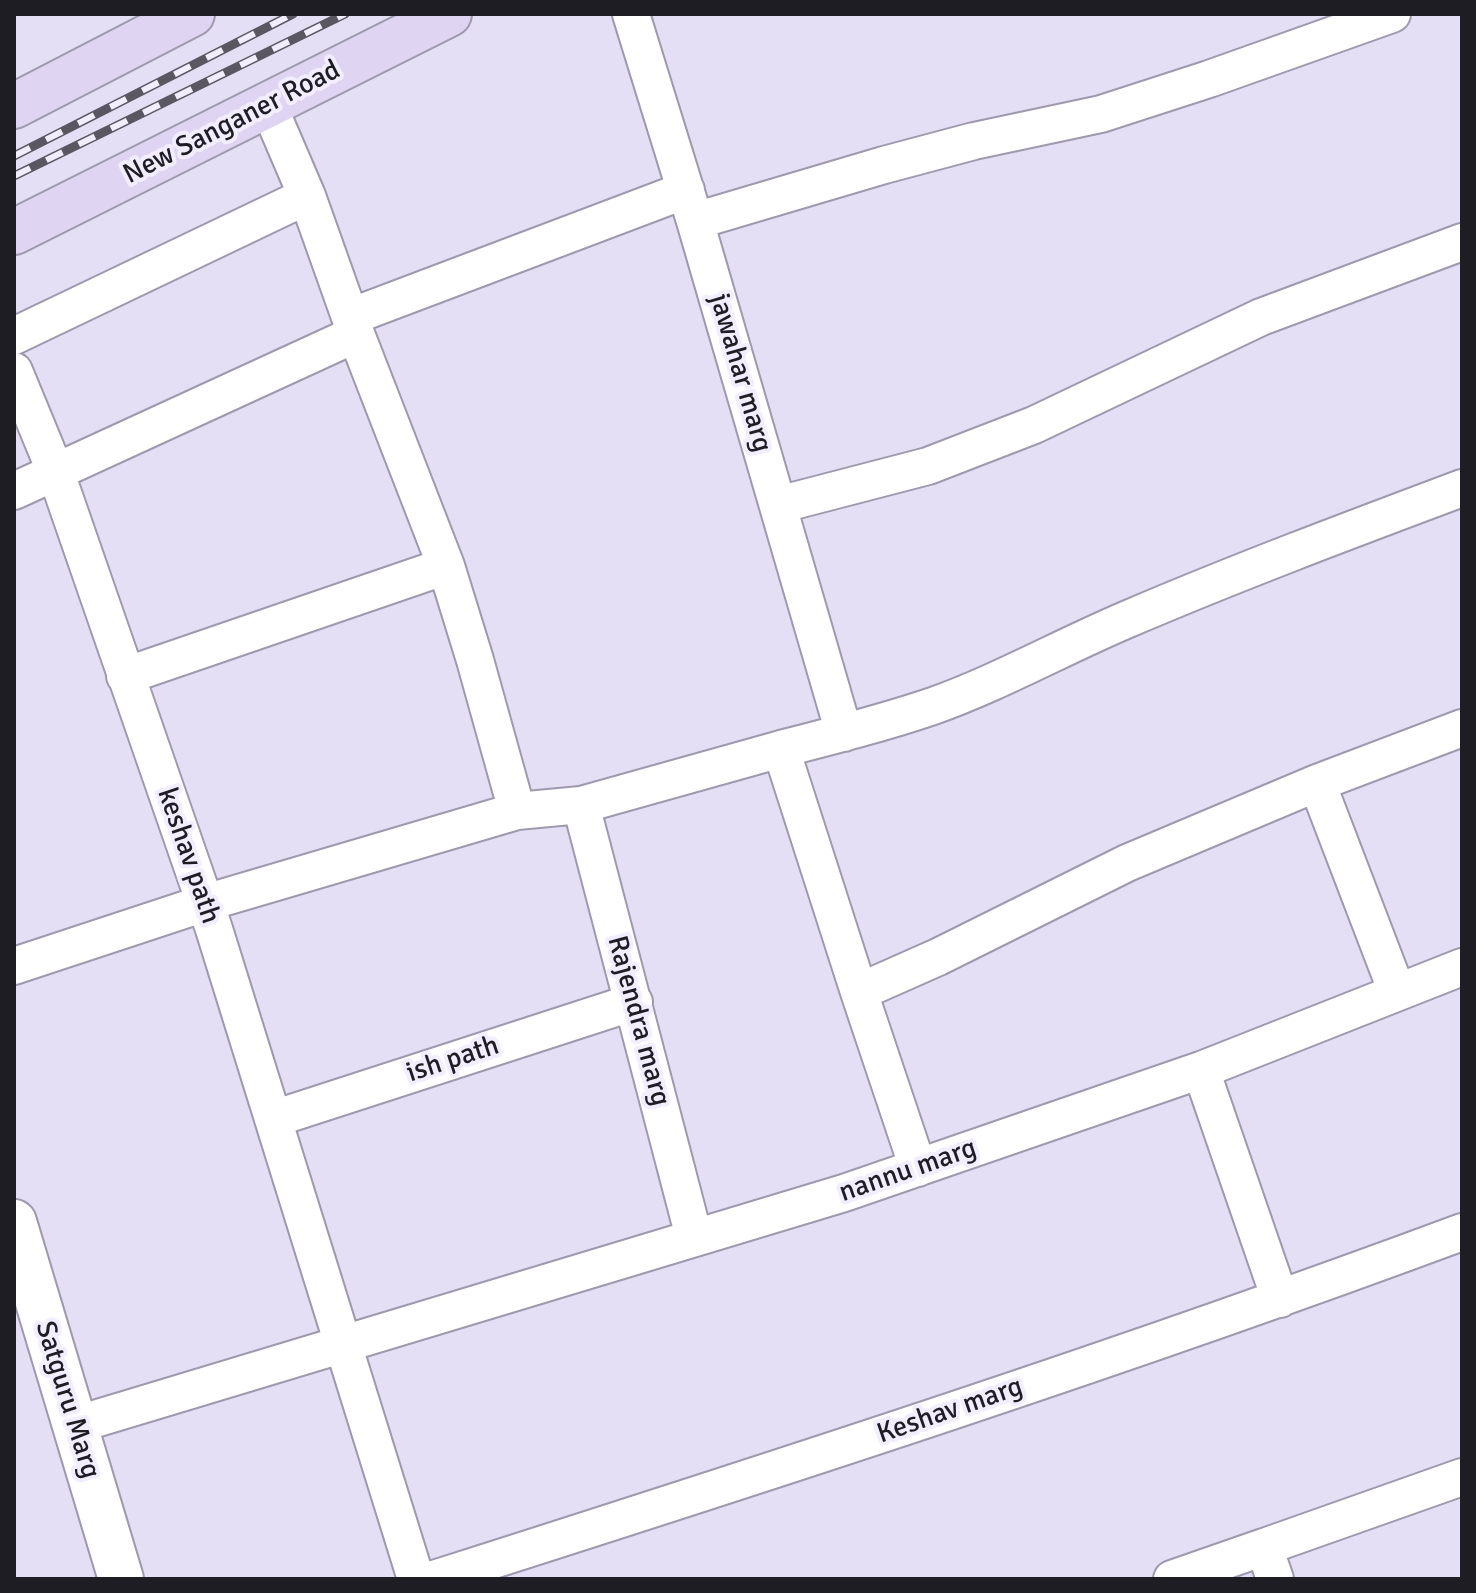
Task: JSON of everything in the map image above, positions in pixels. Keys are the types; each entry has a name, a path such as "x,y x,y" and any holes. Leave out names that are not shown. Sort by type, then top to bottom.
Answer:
{"main road":[{"path":"14,106 192,14"},
{"name":"New Sanganer Road","path":"14,232 449,14"}],"street":[{"name":"jawahar marg","path":"631,14 691,206 844,733"},
{"path":"14,491 353,326 691,206 1101,114 1392,14"},
{"path":"268,105 307,196 353,326 446,566 517,811"},
{"path":"14,336 307,196"},
{"path":"778,505 928,466 1021,430 1261,317 1462,242"},
{"name":"keshav path","path":"14,371 56,473 205,903 416,1579"},
{"path":"14,966 205,903 517,811 581,805 934,706 1025,668 1125,620 1462,488"},
{"path":"125,676 446,566"},
{"path":"859,992 938,957 1127,863 1317,783 1462,728"},
{"path":"781,749 918,1168"},
{"path":"1317,783 1397,992"},
{"name":"Rajendra marg","path":"581,805 694,1237"},
{"name":"nannu marg","path":"75,1425 844,1193 1201,1070 1462,967"},
{"name":"ish path","path":"273,1119 634,1002"},
{"path":"1201,1070 1280,1299"},
{"name":"Satguru Marg","path":"14,1222 27,1312 75,1425 121,1579"},
{"name":"Keshav marg","path":"434,1579 830,1452 1280,1299 1462,1232"},
{"path":"1172,1579 1270,1563 1462,1477"}],"railway":[{"path":"14,156 293,14"},
{"path":"14,176 345,14"}]}
